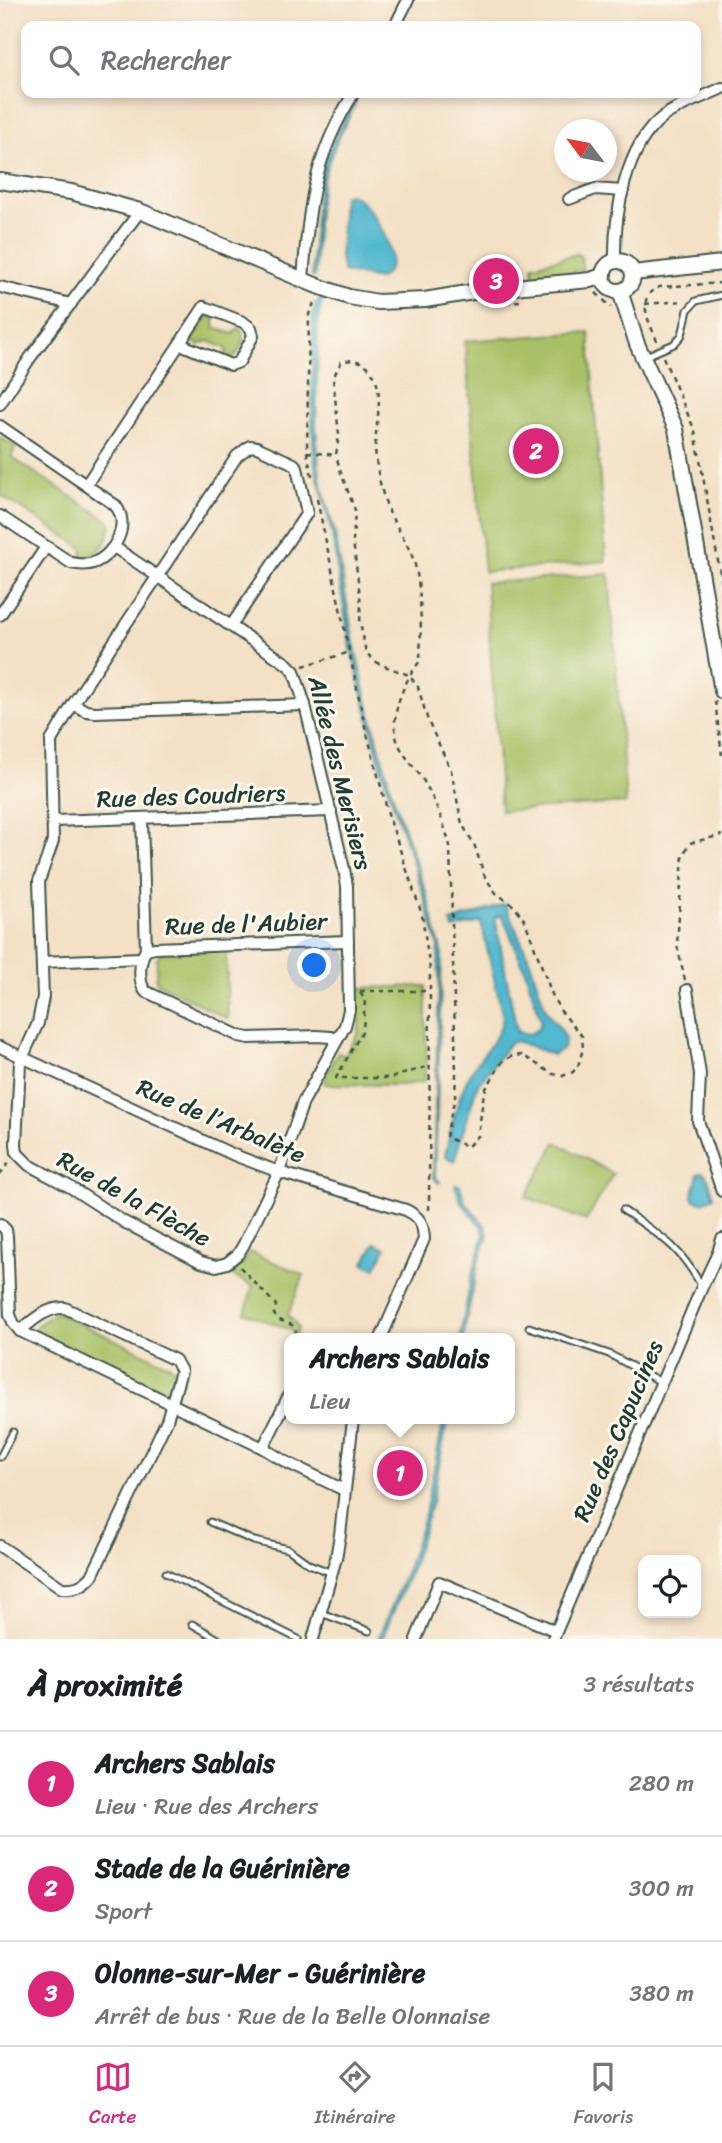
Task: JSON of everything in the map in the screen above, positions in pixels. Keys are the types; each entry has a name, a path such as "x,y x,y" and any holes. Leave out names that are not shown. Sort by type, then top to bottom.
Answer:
{"street":[{"path":"398,21 408,0"},
{"path":"701,97 722,88"},
{"path":"303,280 311,193 324,150 351,98"},
{"path":"615,261 614,237 623,191 642,141 661,118 698,98"},
{"path":"0,181 71,192 140,211 349,297 398,302 425,300 491,289 591,279 604,275"},
{"path":"569,199 595,189 623,191"},
{"path":"0,404 30,358 140,211"},
{"path":"615,261 629,265 633,273 629,286 620,291 610,288 604,275 607,266 615,261"},
{"path":"633,273 722,263"},
{"path":"0,287 71,304"},
{"path":"620,291 629,323 676,429 722,691"},
{"path":"86,485 204,307 243,322 251,328 253,336 239,362 232,365 180,344"},
{"path":"0,426 115,505 121,512 123,522 114,547 96,562 85,565 71,563 0,516"},
{"name":"Rue de la Flèche","path":"231,626 307,513 300,476 294,464 257,447 244,449 51,741 53,841 39,881 41,1012 22,1057 16,1144 19,1154 29,1165 70,1187 124,1222 201,1262 216,1266 233,1259 243,1246 279,1172"},
{"path":"0,615 47,547"},
{"name":"Allée des Merisiers","path":"114,547 294,671 305,705 347,886 349,1010 345,1026 303,1102 279,1172"},
{"path":"73,704 86,711 95,712 305,705"},
{"name":"Rue des Coudriers","path":"53,821 331,811"},
{"path":"142,818 141,986 145,992 239,1036 325,1036 337,1040"},
{"name":"Rue de l'Aubier","path":"42,962 143,954 155,948 348,941"},
{"path":"687,990 700,1074 698,1121 722,1191"},
{"name":"Rue de l’Arbalète","path":"0,1047 234,1155 417,1216 424,1228 424,1239 383,1333"},
{"path":"0,1224 8,1236 10,1315 20,1331 344,1490"},
{"name":"Rue des Capucines","path":"554,1635 702,1287 720,1254 722,1239"},
{"path":"0,1546 62,1588 72,1589 85,1583 92,1576 172,1406 181,1371 175,1360 65,1308 48,1310 20,1331"},
{"path":"263,1448 284,1405"},
{"path":"313,1639 340,1535 352,1424"},
{"path":"415,1639 439,1582 554,1635"}],"lane":[{"path":"643,357 674,344 682,335 688,310 696,301 722,295"},
{"path":"624,1210 672,1244 689,1264 702,1287"},
{"path":"529,1327 608,1354 661,1382"},
{"path":"0,1457 13,1432"},
{"path":"210,1522 254,1541 288,1549 309,1564 332,1573"},
{"path":"166,1573 298,1639"},
{"path":"321,1613 369,1631"},
{"path":"192,1624 218,1639"}],"path":[{"path":"722,283 659,287 650,292 645,304 660,349 695,430 722,584"},
{"path":"313,486 309,452 309,314 317,295"},
{"path":"645,304 685,300"},
{"path":"409,675 379,664 366,653 362,637 353,541 355,510 337,455 339,435 333,378 341,362 350,359 368,366 376,379 379,393 374,438 380,481 390,513 416,568 420,661 409,675 399,707 396,735 399,746 424,782 443,821 450,846 456,1074 455,1097 446,1137 467,1147 478,1136 484,1092 502,1062 512,1056 522,1055 553,1074 562,1076 573,1072 578,1066 583,1049 582,1036 560,1010 553,997 525,921 514,906 496,893 485,877 474,844 462,824 451,769 428,721 418,687 409,675"},
{"path":"309,452 337,455"},
{"path":"316,498 328,545 348,653 389,817 422,915 430,970 429,1214"},
{"path":"294,671 310,663 348,653"},
{"path":"687,990 677,945 683,855 690,844 722,835"},
{"path":"429,1066 391,1078 336,1078 363,1030 365,999 357,991 430,990"},
{"path":"0,1175 6,1164 19,1154"},
{"path":"233,1259 276,1305 274,1314 277,1319 292,1325 296,1333"}],"green space":[{"path":"577,254 581,256 583,270 539,279 537,275 533,275 533,265"},
{"path":"209,316 215,318 214,327 233,334 239,328 241,331 242,343 233,358 226,357 226,348 208,341 199,345 194,342 194,336"},
{"path":"589,332 606,561 484,572 465,341"},
{"path":"0,437 16,447 11,457 111,522 106,541 99,550 81,559 83,548 0,495"},
{"path":"609,574 626,803 501,811 486,583"},
{"path":"226,949 228,1019 156,982 157,958 161,953"},
{"path":"426,986 424,1082 404,1085 325,1084 326,1074 338,1052 345,1056 358,1033 358,988"},
{"path":"556,1142 613,1174 586,1221 526,1197"},
{"path":"250,1252 304,1275 288,1315 298,1327 296,1333 245,1313 253,1286 229,1274 243,1264"},
{"path":"56,1312 171,1366 175,1370 170,1391 159,1392 36,1333 36,1326"}],"water":[{"path":"352,104 355,105 333,151 323,180 315,277 312,277 315,212 321,174 330,147"},
{"path":"349,194 364,204 378,223 388,244 390,265 379,279 343,272 340,258 343,196"},
{"path":"322,298 318,323 316,427 320,478 335,534 353,639 367,700 391,790 427,895 442,954 435,1177 439,1183 433,1177 438,945 383,774 350,645 331,529 315,466 312,421 313,314 316,303"},
{"path":"505,904 529,959 546,1011 562,1031 565,1040 563,1048 553,1055 516,1041 510,1043 477,1086 454,1161 445,1156 460,1097 472,1070 498,1033 503,1017 481,922 453,929 451,922","holes":["502,915 525,970 541,1020 539,1028 530,1034 517,1032 495,917"]},
{"path":"703,1172 708,1178 714,1197 703,1202 692,1197 698,1174"},
{"path":"455,1185 460,1185 465,1202 485,1225 488,1235 478,1263 464,1333 461,1333 471,1279 484,1235 481,1226 461,1202"},
{"path":"375,1243 386,1248 375,1269 364,1263"},
{"path":"443,1424 447,1424 432,1502 412,1567 382,1639 378,1639 407,1569 425,1514"}],"place":[{"name":"Olonne-sur-Mer - Guérinière","path":"496,281"},
{"name":"Stade de la Guérinière","path":"536,451"},
{"name":"Archers Sablais","path":"400,1473"}]}
